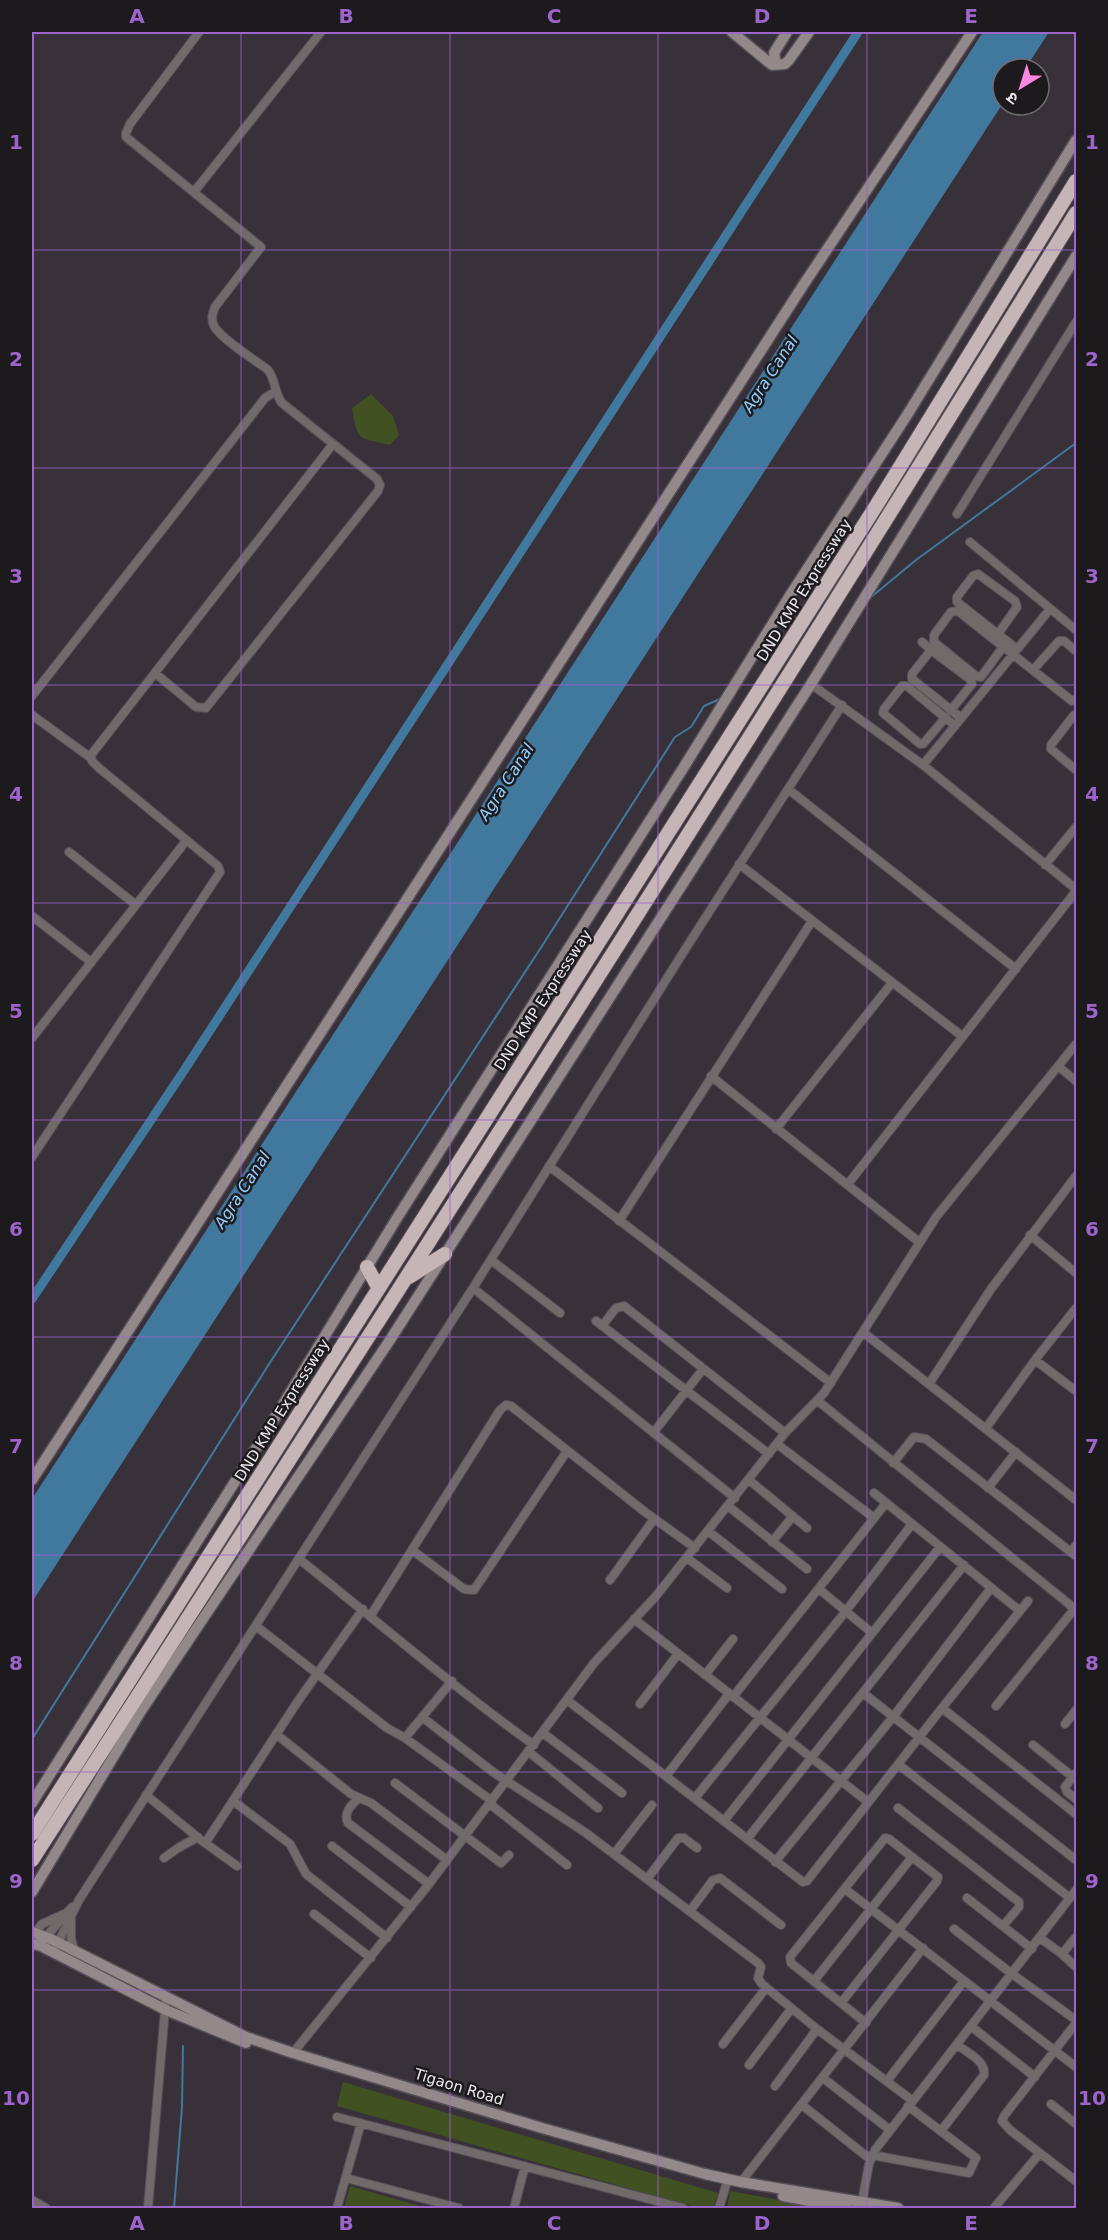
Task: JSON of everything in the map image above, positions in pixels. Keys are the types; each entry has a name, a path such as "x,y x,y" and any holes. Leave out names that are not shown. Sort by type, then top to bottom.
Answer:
{"highway":[{"name":"DND KMP Expressway","path":"32,1834 378,1287 608,931 864,526 1077,181"},
{"path":"32,1860 786,681 1077,213"},
{"path":"405,1280 445,1254"},
{"path":"367,1267 378,1287"}],"street":[{"path":"155,673 196,707 206,708 378,491 380,485 377,478 282,403 273,377 268,370 214,326 212,320 215,307 261,248 132,143 126,133 134,117 199,32"},
{"path":"194,192 321,32"},
{"path":"732,32 769,65 785,64 809,32"},
{"path":"776,64 774,53 787,32"},
{"path":"32,1480 802,287 972,32"},
{"path":"32,1803 260,1442 367,1267 682,770 790,594 909,412 1077,140"},
{"path":"32,1892 141,1710 390,1340 811,684 1077,256"},
{"path":"957,514 1077,322"},
{"path":"32,694 265,398 276,391"},
{"path":"91,758 94,749 333,444"},
{"path":"970,542 1077,630"},
{"path":"998,634 1017,607 1015,601 978,574 973,576 957,597 957,602 998,634 1033,670 1072,701 1077,699"},
{"path":"923,765 1050,609"},
{"path":"1003,646 981,677 976,676 934,642 934,635 951,612 958,611 1003,646 1015,652"},
{"path":"1033,670 1059,641 1064,641 1077,651"},
{"path":"922,642 971,680 972,684 948,714 923,744 920,744 883,713 902,686 907,686 948,714 961,718"},
{"path":"931,650 912,674 912,679 948,714 955,726"},
{"path":"811,684 923,765 1077,890 848,1184"},
{"path":"54,1954 70,1913 491,1260 842,705"},
{"path":"32,715 91,758 99,768 220,870 218,877 32,1157"},
{"path":"1077,715 1051,745 1051,749 1077,770"},
{"path":"788,789 1016,969"},
{"path":"1045,865 1077,827"},
{"path":"32,1038 186,841"},
{"path":"69,852 136,904"},
{"path":"740,864 891,984 962,1036"},
{"path":"32,916 91,962"},
{"path":"619,1221 812,921"},
{"path":"776,1129 891,984"},
{"path":"293,2053 429,1884 594,1663 687,1558 785,1433 818,1401 864,1333 919,1242 950,1198 1077,1044"},
{"path":"1058,1066 1077,1081"},
{"path":"711,1076 919,1242"},
{"path":"549,1166 831,1383"},
{"path":"929,1384 991,1289 1076,1176"},
{"path":"1030,1235 1077,1273"},
{"path":"491,1260 560,1313"},
{"path":"473,1288 735,1497"},
{"path":"769,1454 599,1323 616,1308 624,1306 785,1433"},
{"path":"986,1428 1035,1360 1077,1308"},
{"path":"864,1333 1077,1500"},
{"path":"1035,1360 1077,1391"},
{"path":"654,1432 703,1369"},
{"path":"818,1401 1076,1609 996,1706"},
{"path":"371,1615 504,1406 511,1406 654,1519 695,1548"},
{"path":"894,1463 914,1437 921,1437 1075,1551"},
{"path":"777,1444 874,1518"},
{"path":"412,1550 464,1589 474,1590 567,1451"},
{"path":"988,1488 1016,1452"},
{"path":"749,1480 807,1528"},
{"path":"874,1493 1020,1611"},
{"path":"666,1776 886,1503"},
{"path":"728,1506 807,1569"},
{"path":"772,1542 793,1516"},
{"path":"610,1580 654,1519"},
{"path":"695,1798 846,1611 912,1524"},
{"path":"708,1531 782,1588"},
{"path":"724,1821 940,1547"},
{"path":"687,1558 726,1588"},
{"path":"299,1559 452,1681 598,1808"},
{"path":"747,1839 964,1565"},
{"path":"775,1862 892,1717 991,1588"},
{"path":"819,1589 872,1633"},
{"path":"567,1700 801,1882 807,1881 1028,1601"},
{"path":"164,1858 178,1848 202,1840 233,1801 317,1673 363,1609"},
{"path":"634,1619 868,1802"},
{"path":"256,1626 387,1728 405,1738 491,1802 567,1865"},
{"path":"705,1675 734,1639"},
{"path":"640,1704 678,1654"},
{"path":"405,1738 452,1681"},
{"path":"863,1694 1077,1860"},
{"path":"942,1708 1077,1814"},
{"path":"1065,1724 1077,1710"},
{"path":"422,1717 507,1781 614,1854 758,1963 761,1967 758,1980 766,1988 887,2081 941,2132 976,2158 969,2173 871,2157 802,2105"},
{"path":"543,1733 622,1793"},
{"path":"276,1734 359,1798 379,1808 447,1860"},
{"path":"1033,1745 1075,1775 1065,1790 1077,1798"},
{"path":"899,1765 1070,1898"},
{"path":"395,1783 501,1863 509,1855"},
{"path":"146,1796 237,1866"},
{"path":"359,1798 350,1805 347,1811 348,1823 429,1884"},
{"path":"233,1801 290,1844 306,1874 387,1938"},
{"path":"614,1854 652,1804"},
{"path":"898,1808 1018,1902 1018,1907 1004,1926"},
{"path":"647,1879 678,1838 684,1838 697,1848"},
{"path":"841,2003 938,1879 889,1839 885,1838 790,1957 791,1963 814,1981 841,2003 866,2023"},
{"path":"332,1846 411,1907"},
{"path":"814,1981 912,1857"},
{"path":"690,1911 713,1880 720,1878 781,1925"},
{"path":"845,1889 1077,2067"},
{"path":"862,2202 871,2157 1077,1890"},
{"path":"967,1898 1032,1949"},
{"path":"70,1913 42,1924 37,1938 54,1954 217,2033 282,2056 529,2131 727,2182 847,2208"},
{"path":"70,1913 74,1950"},
{"path":"314,1914 371,1958"},
{"path":"954,1929 1077,2021 1002,2121 1077,2181"},
{"path":"1062,1954 1077,1937"},
{"name":"Tigaon Road","path":"37,1938 58,1942 246,2037 293,2053 727,2182 741,2182 898,2208"},
{"path":"1040,1938 1077,1967"},
{"path":"741,2182 923,1948"},
{"path":"887,2081 964,1981"},
{"path":"723,2044 766,1988"},
{"path":"148,2208 166,1998"},
{"path":"749,2065 791,2008"},
{"path":"972,2027 1035,2077"},
{"path":"775,2086 817,2029"},
{"path":"941,2132 985,2071 981,2064 957,2045"},
{"path":"823,2078 890,2130"},
{"path":"1051,2104 1077,2124"},
{"path":"337,2116 683,2208"},
{"path":"337,2208 361,2123"},
{"path":"994,2208 1040,2152"},
{"path":"514,2208 525,2166"},
{"path":"346,2178 459,2208"},
{"path":"719,2208 727,2182"},
{"path":"32,2200 46,2208"}],"green space":[{"path":"371,394 393,416 399,435 390,445 365,439 358,433 352,408"},
{"path":"343,2082 718,2193 713,2208 698,2208 337,2106"},
{"path":"350,2186 423,2207 423,2208 344,2208"},
{"path":"730,2191 822,2208 727,2208"}],"water":[{"name":"Agra Canal","path":"983,32 1049,32 1033,57 991,57 991,117 994,117 32,1602 32,1499"}],"waterway":[{"path":"32,1299 185,1069 858,32"},
{"path":"870,598 916,560 1076,443"},
{"path":"32,1739 271,1361 542,946 675,737 691,727 704,706 720,699"},
{"path":"174,2208 182,2107 183,2046"}]}
